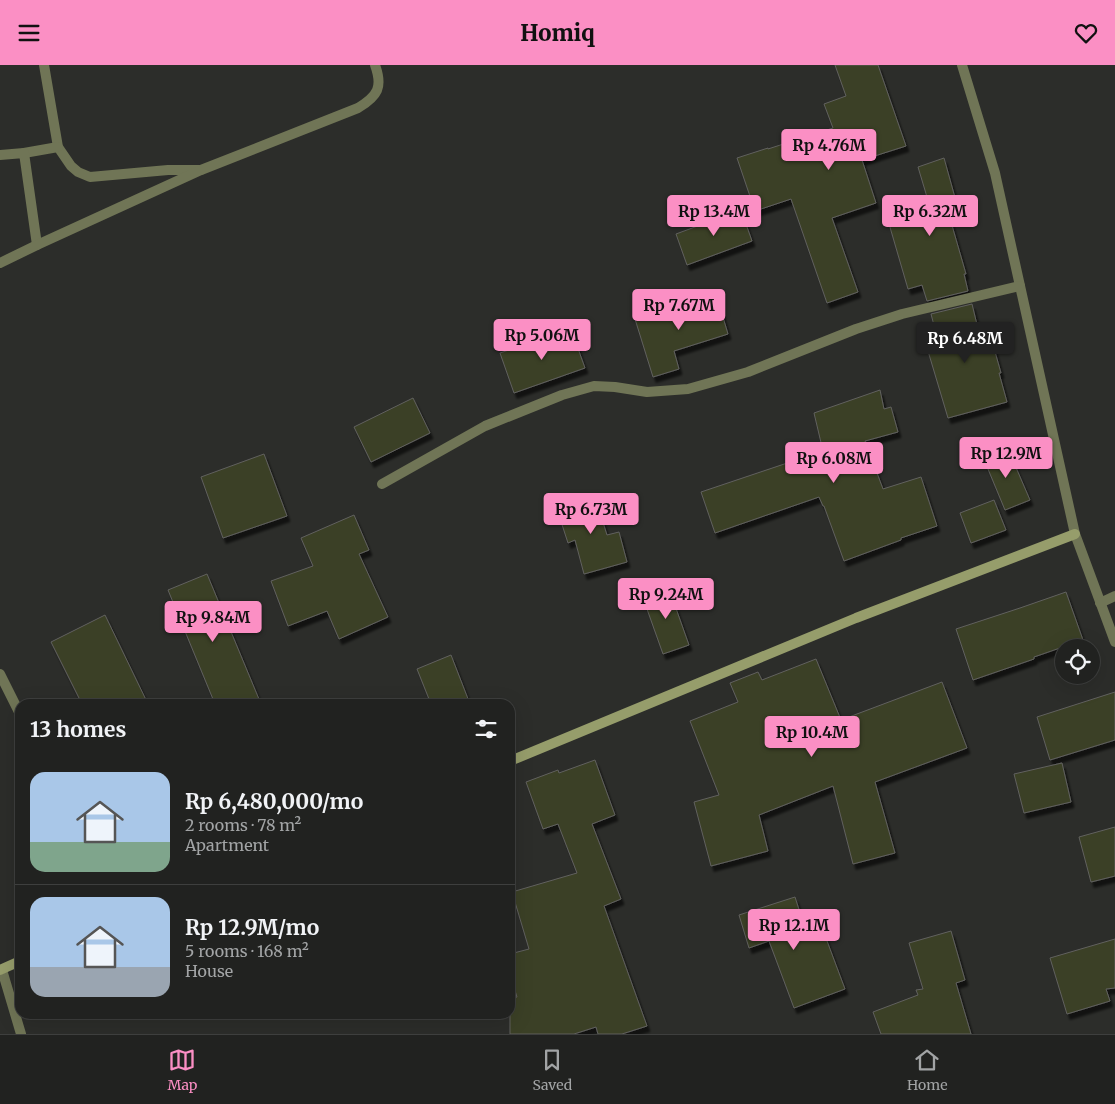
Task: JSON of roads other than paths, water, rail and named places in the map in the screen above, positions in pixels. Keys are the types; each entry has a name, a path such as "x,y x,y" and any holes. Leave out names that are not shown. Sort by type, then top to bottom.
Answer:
{"street":[{"path":"44,65 58,147 71,166 78,172 90,177 160,170 201,170"},
{"path":"0,263 201,170 367,103 376,93 379,83 375,65"},
{"path":"962,65 995,173 1074,534 1115,642"},
{"path":"0,155 58,147"},
{"path":"24,153 37,245"},
{"path":"382,484 485,426 562,395 594,387 615,387 647,392 688,389 748,372 856,329 902,313 1020,286"},
{"path":"515,759 856,618 1074,534"},
{"path":"1100,603 1115,597"},
{"path":"0,674 15,704"},
{"path":"15,963 1,970 15,1015"},
{"path":"16,1019 21,1034"}]}
